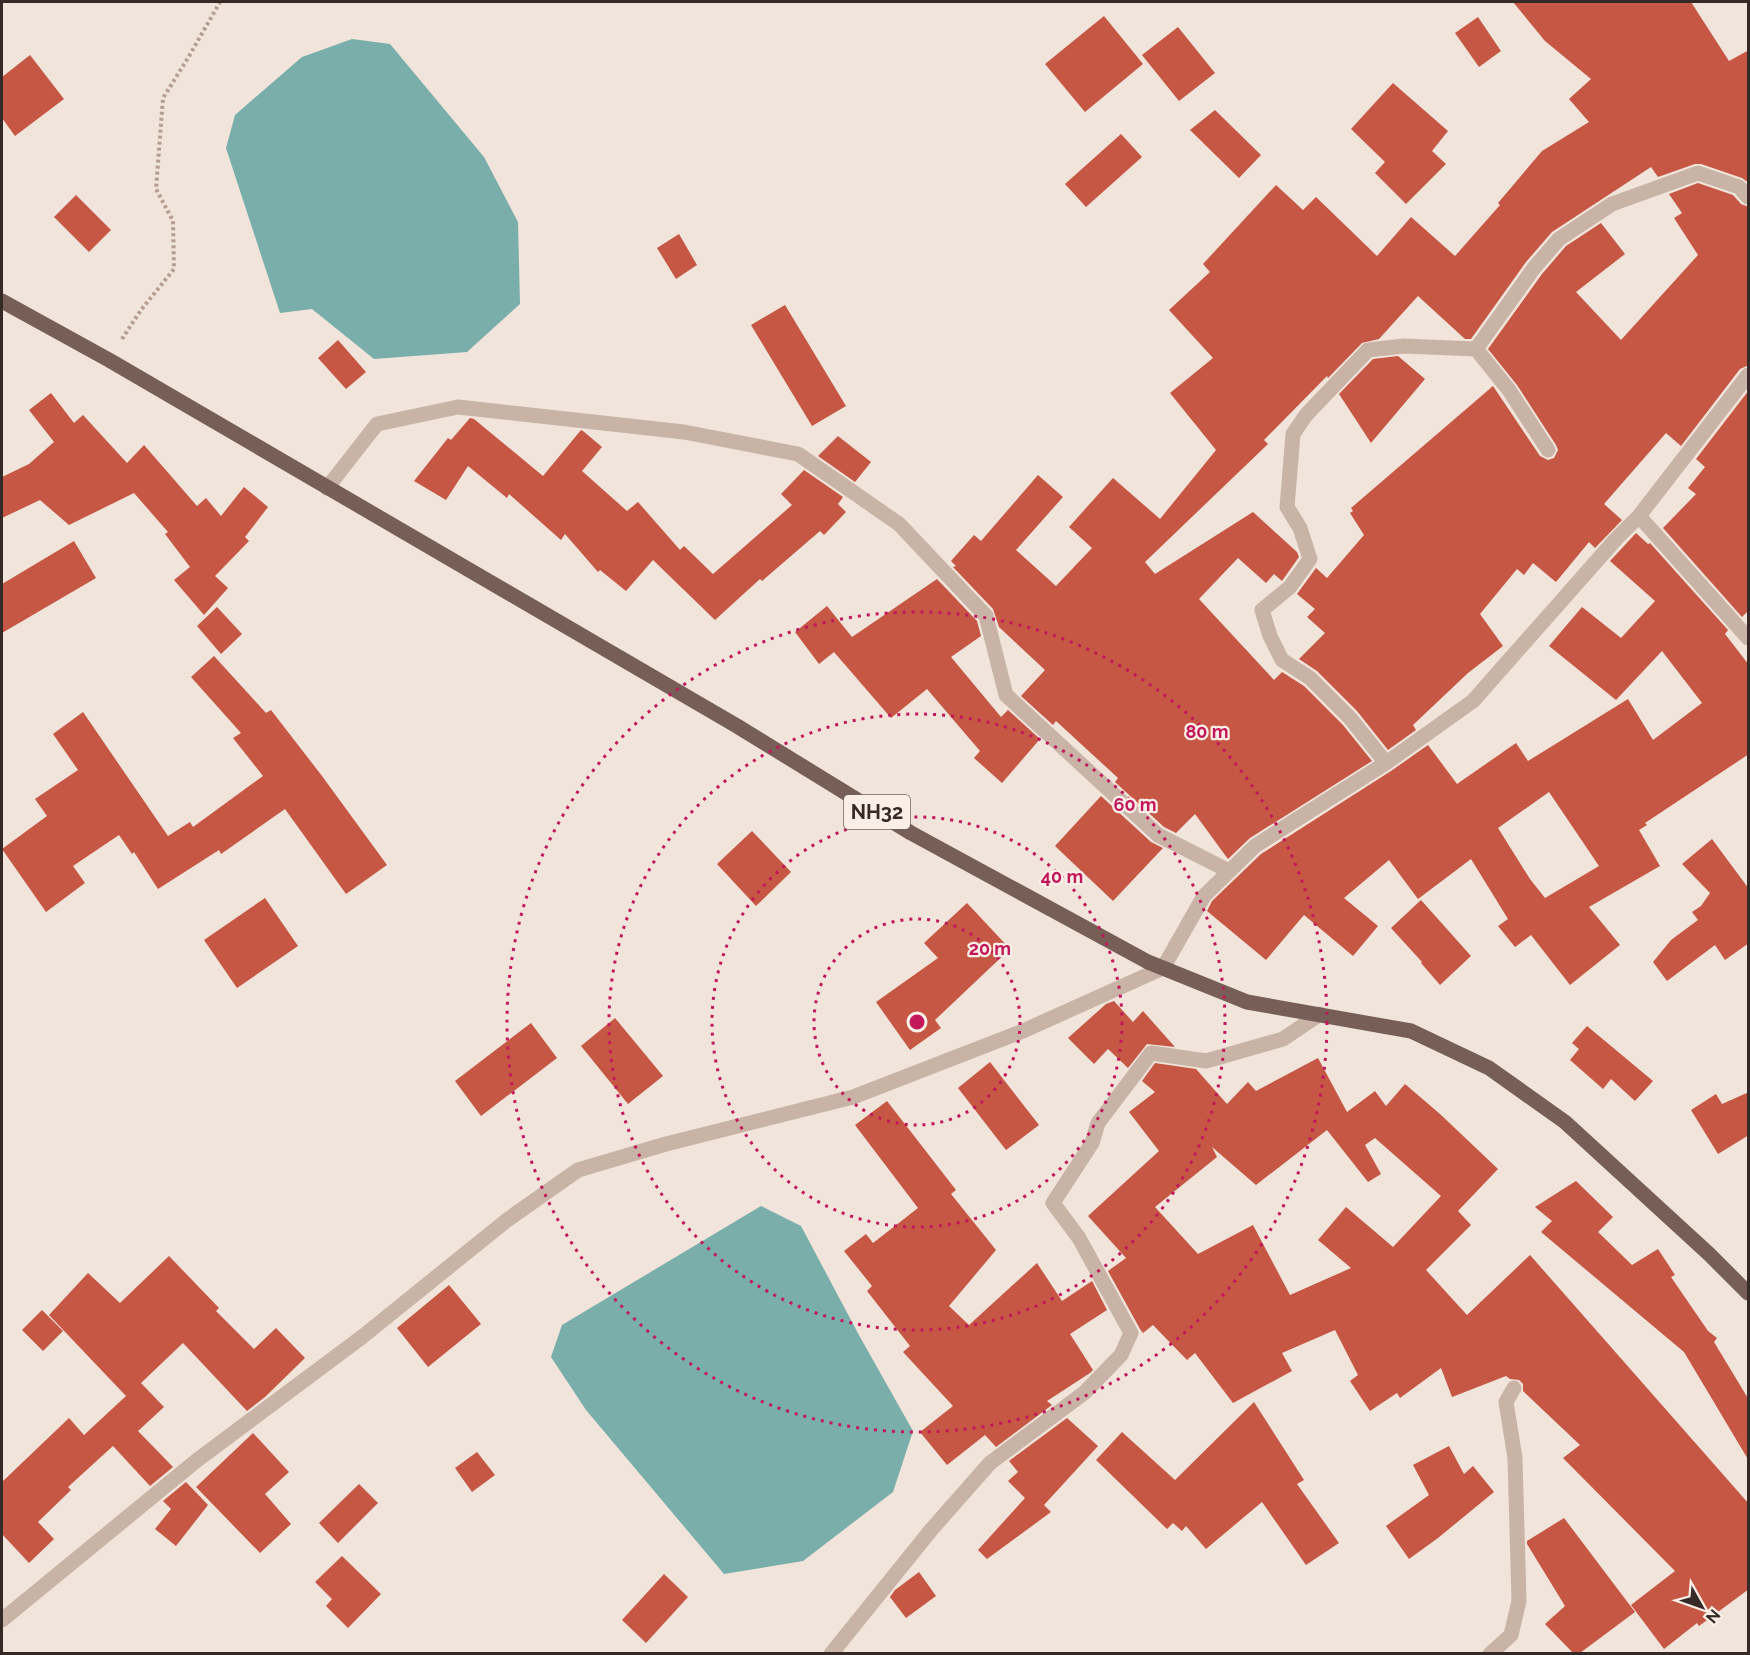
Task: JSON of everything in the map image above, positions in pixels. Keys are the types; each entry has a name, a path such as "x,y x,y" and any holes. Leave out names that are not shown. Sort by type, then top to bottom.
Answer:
{"main road":[{"name":"NH32","path":"2,301 109,360 737,726 911,832 1148,962 1247,1002 1411,1031 1489,1068 1565,1122 1749,1293"}],"street":[{"path":"1476,349 1533,268 1559,239 1612,204 1698,172 1739,187 1749,196"},
{"path":"1386,763 1350,717 1310,678 1282,660 1270,636 1262,610 1290,587 1310,559 1300,528 1287,507 1293,434 1306,415 1368,350 1404,346 1476,349 1509,390 1548,450"},
{"path":"2,1620 196,1461 362,1337 507,1220 578,1170 666,1144 853,1097 1023,1030 1163,968 1204,896 1255,846 1386,763 1473,701 1639,516 1749,375"},
{"path":"327,488 377,424 458,407 684,432 798,454 899,524 986,616 1006,695 1158,836 1229,871"},
{"path":"1639,516 1748,637"},
{"path":"831,1653 990,1463 1084,1393 1121,1355 1131,1333 1079,1238 1053,1203 1092,1143 1098,1123 1150,1053 1206,1061 1283,1039 1320,1014"},
{"path":"1490,1653 1511,1635 1519,1601 1515,1458 1506,1402 1514,1388"}],"path":[{"path":"109,360 141,310 174,269 173,221 156,189 163,98 220,2"}],"water":[{"path":"352,39 390,44 484,157 518,222 520,304 467,352 374,359 312,309 280,313 226,148 235,115 302,57"},
{"path":"761,1206 801,1226 913,1431 893,1492 803,1561 724,1574 586,1410 551,1357 562,1325"}],"building":[{"path":"1513,2 1691,2 1729,61 1749,50 1749,183 1742,178 1701,164 1658,177 1651,167 1552,232 1526,262 1471,339 1465,339 1418,296 1379,339 1362,343 1328,378 1327,376 1264,440 1268,444 1145,562 1155,574 1253,512 1297,552 1299,557 1282,581 1274,574 1266,583 1238,558 1199,599 1274,680 1282,672 1304,686 1343,725 1372,761 1250,838 1228,859 1195,814 1176,833 1164,827 1115,782 1118,778 1056,721 1053,725 1021,696 1045,670 999,627 993,609 953,567 956,566 951,561 974,535 981,541 1038,475 1063,497 1016,550 1056,586 1092,548 1069,527 1113,478 1160,519 1216,450 1170,393 1213,358 1169,310 1210,272 1203,264 1276,185 1303,210 1316,197 1377,256 1411,217 1455,256 1500,205 1498,203 1542,151 1589,122 1569,99 1591,79 1545,41"},
{"path":"1104,16 1143,64 1085,112 1045,64"},
{"path":"1478,17 1501,51 1479,67 1455,33"},
{"path":"1178,27 1215,73 1179,101 1142,55"},
{"path":"30,55 64,99 15,136 2,118 2,77"},
{"path":"1393,83 1448,131 1432,151 1446,164 1406,204 1375,173 1385,162 1351,129"},
{"path":"1215,110 1261,155 1239,178 1190,130"},
{"path":"1121,134 1142,157 1086,207 1065,184"},
{"path":"1698,183 1733,195 1741,204 1749,207 1749,365 1740,369 1681,446 1666,433 1604,504 1622,520 1595,548 1589,542 1556,582 1533,563 1524,575 1517,569 1480,614 1503,646 1468,673 1413,725 1416,730 1388,750 1357,711 1317,671 1299,659 1325,633 1307,617 1315,609 1297,594 1316,568 1327,578 1364,535 1350,513 1353,511 1351,508 1493,386 1540,456 1548,460 1554,458 1558,450 1556,445 1517,385 1488,349 1542,274 1566,246 1601,223 1625,254 1576,292 1621,340 1698,255 1674,218 1682,213 1669,194"},
{"path":"76,195 111,230 89,252 54,217"},
{"path":"679,234 697,265 676,279 657,248"},
{"path":"785,305 846,406 812,426 751,325"},
{"path":"338,340 366,372 346,389 318,358"},
{"path":"1398,356 1425,379 1371,443 1339,394 1373,359"},
{"path":"1749,390 1749,610 1742,617 1663,528 1696,494 1688,488 1705,467 1696,459"},
{"path":"51,393 74,423 83,415 127,463 144,445 197,506 206,498 221,516 244,487 268,507 245,537 249,541 215,576 228,588 204,615 174,580 190,567 165,534 168,532 134,493 69,525 40,500 2,518 2,477 29,464 54,442 29,410"},
{"path":"470,418 543,476 581,430 583,431 602,447 582,471 627,511 638,502 680,550 684,546 713,574 792,505 781,494 804,470 843,497 838,504 846,512 824,535 820,531 762,581 760,579 715,620 653,560 626,591 600,570 598,572 565,534 561,540 509,494 507,498 468,466 446,500 414,481 448,438 451,440"},
{"path":"838,436 871,462 855,482 818,456"},
{"path":"1636,533 1648,544 1650,543 1728,630 1725,634 1749,665 1749,754 1645,823 1647,825 1639,830 1660,866 1589,907 1620,945 1570,985 1531,935 1515,947 1498,926 1508,919 1471,859 1418,899 1389,860 1344,898 1378,926 1353,956 1304,915 1266,960 1207,911 1212,901 1261,854 1428,745 1457,784 1516,743 1528,761 1628,699 1653,740 1702,703 1662,651 1616,700 1549,646 1582,607 1621,638 1655,601 1610,561","holes":["1549,792 1599,866 1545,898 1530,879 1498,828"]},
{"path":"74,541 96,578 2,633 2,584"},
{"path":"937,579 977,621 981,636 951,657 1001,717 1008,710 1040,739 1002,783 974,758 980,751 927,689 891,718 834,652 819,664 795,632 827,606 852,637"},
{"path":"217,607 242,634 221,654 197,626"},
{"path":"214,656 266,713 271,710 387,865 346,894 285,809 221,854 219,850 158,889 134,852 132,854 119,835 73,866 85,883 46,912 2,849 47,816 35,799 78,770 53,734 83,712 168,836 190,822 193,827 263,776 233,738 241,733 191,677"},
{"path":"1101,796 1151,842 1163,848 1113,901 1055,846"},
{"path":"752,831 791,872 756,906 717,864"},
{"path":"1712,839 1749,889 1749,943 1725,960 1715,945 1667,981 1653,962 1671,940 1698,920 1692,912 1701,906 1710,893 1682,864"},
{"path":"265,898 298,946 237,988 204,940"},
{"path":"1421,900 1471,956 1440,985 1391,928"},
{"path":"967,903 1010,949 935,1020 941,1028 910,1050 876,1002 938,958 924,943"},
{"path":"1114,1001 1133,1022 1143,1011 1175,1047 1147,1044 1128,1068 1108,1049 1094,1064 1068,1038 1106,1004"},
{"path":"615,1018 663,1076 628,1104 581,1046"},
{"path":"531,1023 557,1058 481,1116 455,1081"},
{"path":"1587,1026 1653,1081 1635,1101 1611,1079 1603,1089 1570,1060 1579,1049 1572,1043"},
{"path":"1318,1058 1347,1112 1375,1091 1386,1106 1405,1084 1498,1169 1458,1211 1471,1225 1426,1270 1467,1315 1530,1255 1749,1504 1749,1589 1699,1626 1697,1623 1664,1649 1631,1605 1675,1571 1563,1458 1580,1445 1523,1391 1523,1384 1519,1380 1506,1376 1452,1397 1441,1368 1400,1398 1397,1393 1370,1411 1350,1381 1358,1375 1335,1330 1282,1353 1292,1371 1233,1403 1195,1353 1187,1360 1153,1325 1143,1333 1108,1271 1126,1258 1088,1216 1159,1151 1129,1112 1155,1092 1142,1081 1155,1063 1196,1069 1227,1104 1248,1082 1256,1091","holes":["1327,1130 1368,1182 1381,1174 1365,1145 1375,1138 1441,1196 1393,1247 1346,1207 1318,1240 1351,1268 1290,1295 1253,1225 1198,1254 1155,1207 1217,1157 1212,1147 1256,1185"]},
{"path":"990,1062 1039,1125 1006,1150 958,1088"},
{"path":"1749,1092 1749,1135 1718,1154 1691,1110 1716,1094 1722,1104"},
{"path":"887,1101 956,1190 951,1194 996,1250 949,1306 969,1325 1037,1263 1062,1301 1092,1281 1107,1310 1070,1334 1093,1370 1090,1373 1047,1401 1052,1405 996,1447 985,1435 947,1465 920,1432 953,1406 903,1352 910,1346 867,1291 872,1286 844,1251 866,1234 873,1243 918,1208 855,1125"},
{"path":"1576,1181 1613,1217 1598,1232 1632,1265 1658,1249 1675,1275 1671,1277 1708,1331 1717,1338 1714,1342 1749,1400 1749,1461 1684,1352 1541,1232 1552,1221 1535,1207"},
{"path":"169,1256 219,1308 216,1311 254,1349 276,1328 305,1358 265,1397 247,1411 183,1343 141,1383 164,1407 138,1431 173,1467 150,1486 113,1446 68,1487 71,1490 38,1522 54,1539 29,1563 2,1534 2,1482 69,1418 84,1435 126,1396 49,1315 88,1273 120,1303"},
{"path":"449,1285 481,1324 428,1367 397,1328"},
{"path":"42,1310 63,1331 43,1351 22,1330"},
{"path":"1254,1402 1304,1480 1297,1484 1339,1543 1306,1565 1262,1502 1206,1549 1186,1526 1182,1531 1173,1523 1167,1529 1096,1460 1122,1432 1175,1480"},
{"path":"1067,1418 1098,1446 1044,1505 1051,1512 987,1559 978,1550 1025,1498 1008,1481 1018,1472 1009,1461"},
{"path":"253,1433 289,1472 265,1494 291,1524 260,1553 196,1487"},
{"path":"1449,1446 1464,1474 1473,1466 1494,1492 1409,1559 1386,1526 1429,1495 1413,1465"},
{"path":"477,1452 495,1475 472,1492 455,1468"},
{"path":"186,1482 208,1505 176,1546 155,1529 171,1509 163,1501"},
{"path":"359,1484 378,1503 338,1543 319,1523"},
{"path":"1564,1518 1635,1612 1580,1653 1573,1653 1545,1624 1565,1606 1527,1544 1527,1541"},
{"path":"342,1556 381,1594 348,1628 326,1606 332,1599 315,1582"},
{"path":"919,1572 936,1596 906,1618 890,1597 895,1590"},
{"path":"664,1574 688,1597 646,1643 622,1620"}]}
